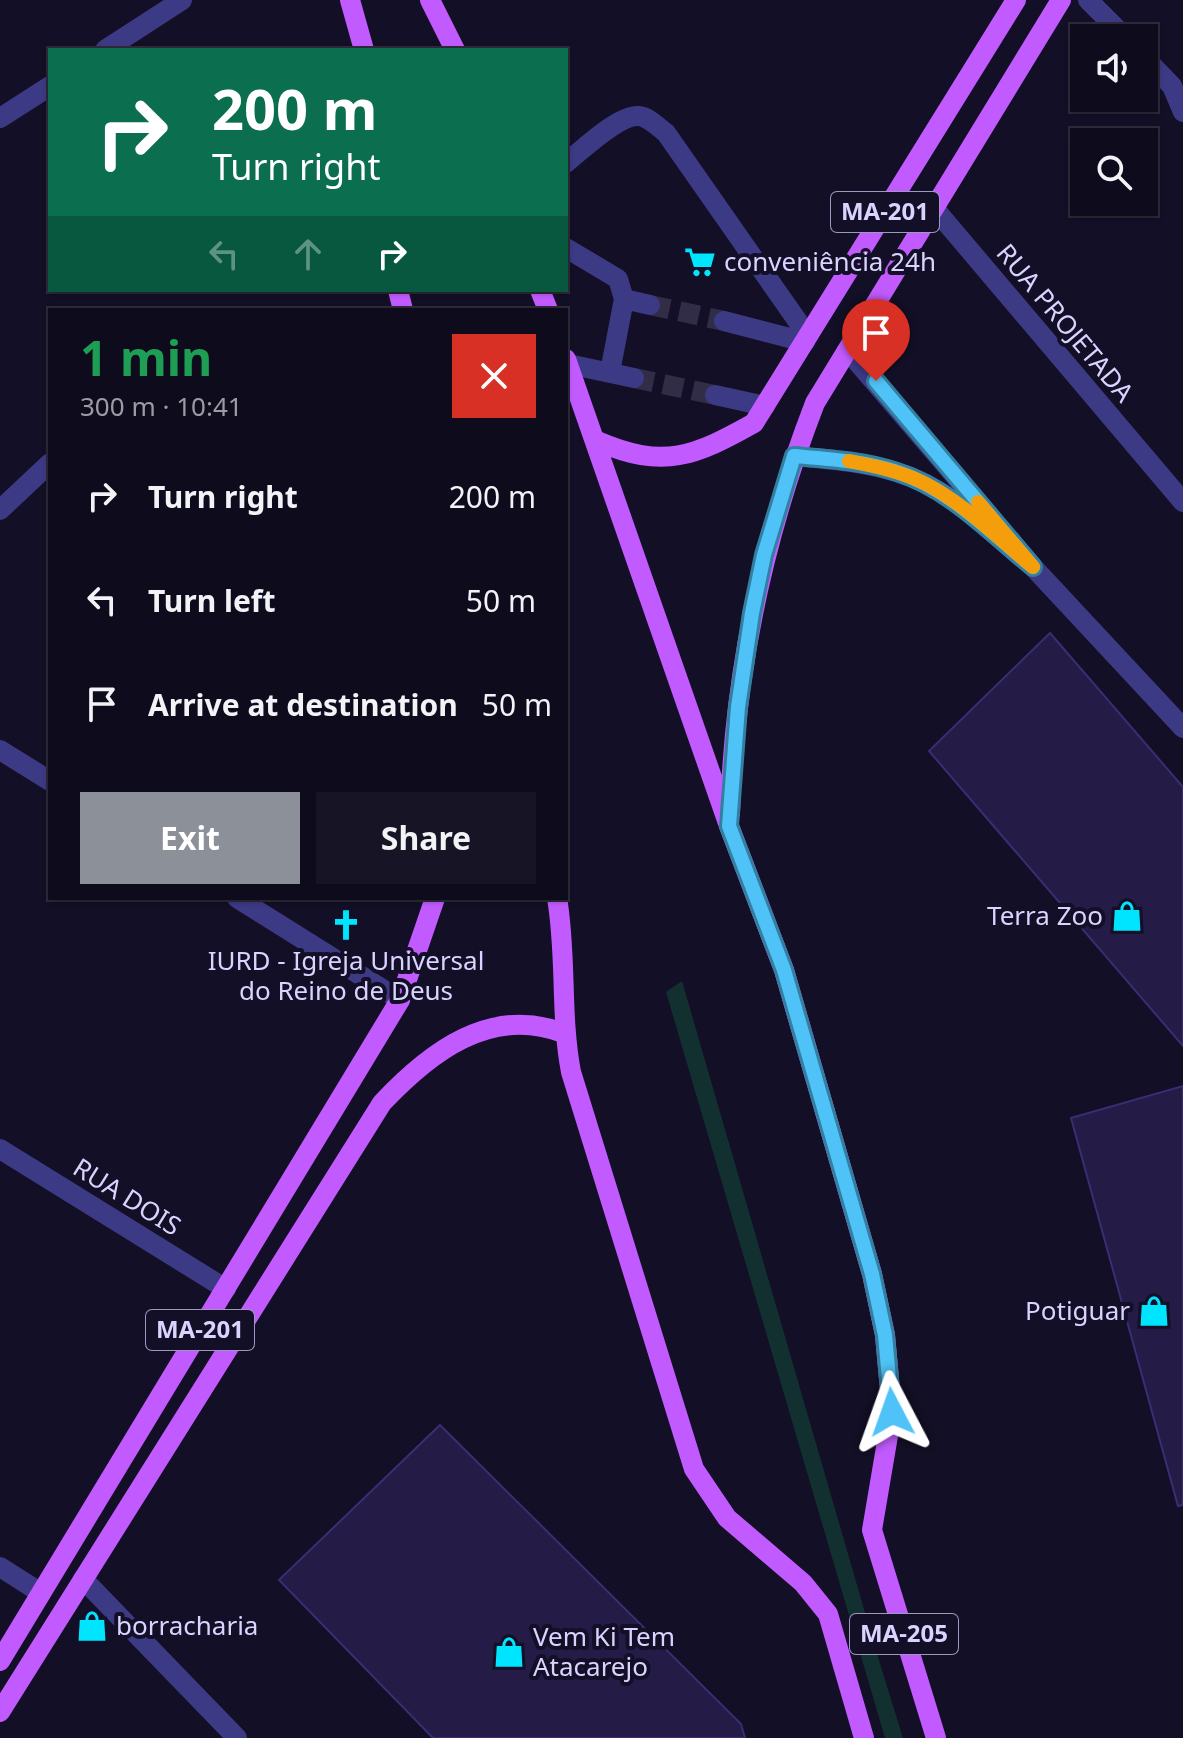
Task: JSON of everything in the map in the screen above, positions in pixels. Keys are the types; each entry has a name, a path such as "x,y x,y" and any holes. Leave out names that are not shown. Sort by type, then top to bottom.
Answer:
{"main road":[{"path":"350,0 363,47"},
{"path":"430,0 454,48"},
{"name":"MA-201","path":"760,414 1016,0"},
{"name":"MA-201","path":"794,456 815,403 1061,0"},
{"path":"568,365 729,826"},
{"path":"597,441 631,453 669,457 696,453 760,414"},
{"path":"729,826 738,707 752,613 764,555 794,456"},
{"name":"MA-205","path":"729,826 784,970 872,1274 885,1335 892,1423 872,1530 936,1738"},
{"path":"400,1000 434,900"},
{"path":"557,900 562,937 563,1033"},
{"name":"MA-201","path":"0,1661 400,1000"},
{"name":"MA-201","path":"0,1712 382,1103 432,1056 458,1040 486,1029 533,1024 563,1033"},
{"name":"MA-205","path":"563,1033 579,1106 694,1469 711,1500 727,1518 803,1583 828,1614 864,1738"}],"street":[{"path":"108,48 182,0"},
{"path":"1088,0 1112,24"},
{"path":"1158,70 1178,88 1183,112"},
{"path":"0,118 48,87"},
{"path":"568,161 622,119 639,116 652,122 666,133 806,339"},
{"name":"RUA PROJETADA","path":"934,208 1183,502"},
{"path":"568,249 618,279 624,299 610,372"},
{"path":"624,299 650,305"},
{"path":"724,321 806,339"},
{"path":"847,350 1033,567 1183,728"},
{"path":"568,362 634,378"},
{"path":"715,395 760,414"},
{"path":"794,456 848,460 898,472 923,483 953,501 1033,567"},
{"path":"0,510 48,465"},
{"path":"0,750 48,780"},
{"path":"240,900 400,1000"},
{"name":"RUA DOIS","path":"0,1149 226,1289"},
{"path":"0,1567 41,1593"},
{"path":"83,1579 237,1738"}],"green space":[{"path":"682,981 903,1738 885,1738 666,992"}],"building":[{"name":"Terra Zoo","path":"1050,633 1183,787 1183,1046 929,751"},
{"name":"Potiguar","path":"1183,1086 1183,1505 1178,1506 1071,1118"},
{"name":"Vem Ki Tem Atacarejo","path":"440,1425 741,1724 745,1738 433,1738 279,1580"}],"tunnel":[{"path":"650,305 724,321"},
{"path":"634,378 715,395"}],"slow traffic":[{"path":"849,461 898,472 923,483 953,501 1033,567 978,502"}],"place":[{"name":"conveniência 24h","path":"700,262"},
{"name":"Terra Zoo","path":"1127,916"},
{"name":"IURD - Igreja Universal do Reino de Deus","path":"346,925"},
{"name":"Potiguar","path":"1154,1311"},
{"name":"borracharia","path":"92,1626"},
{"name":"Vem Ki Tem Atacarejo","path":"509,1652"}],"route":[{"path":"876,381 1033,567 953,501 923,483 898,472 848,460 794,456 764,555 752,613 738,707 729,826 760,900 784,970 872,1274 885,1335 892,1412"}]}
